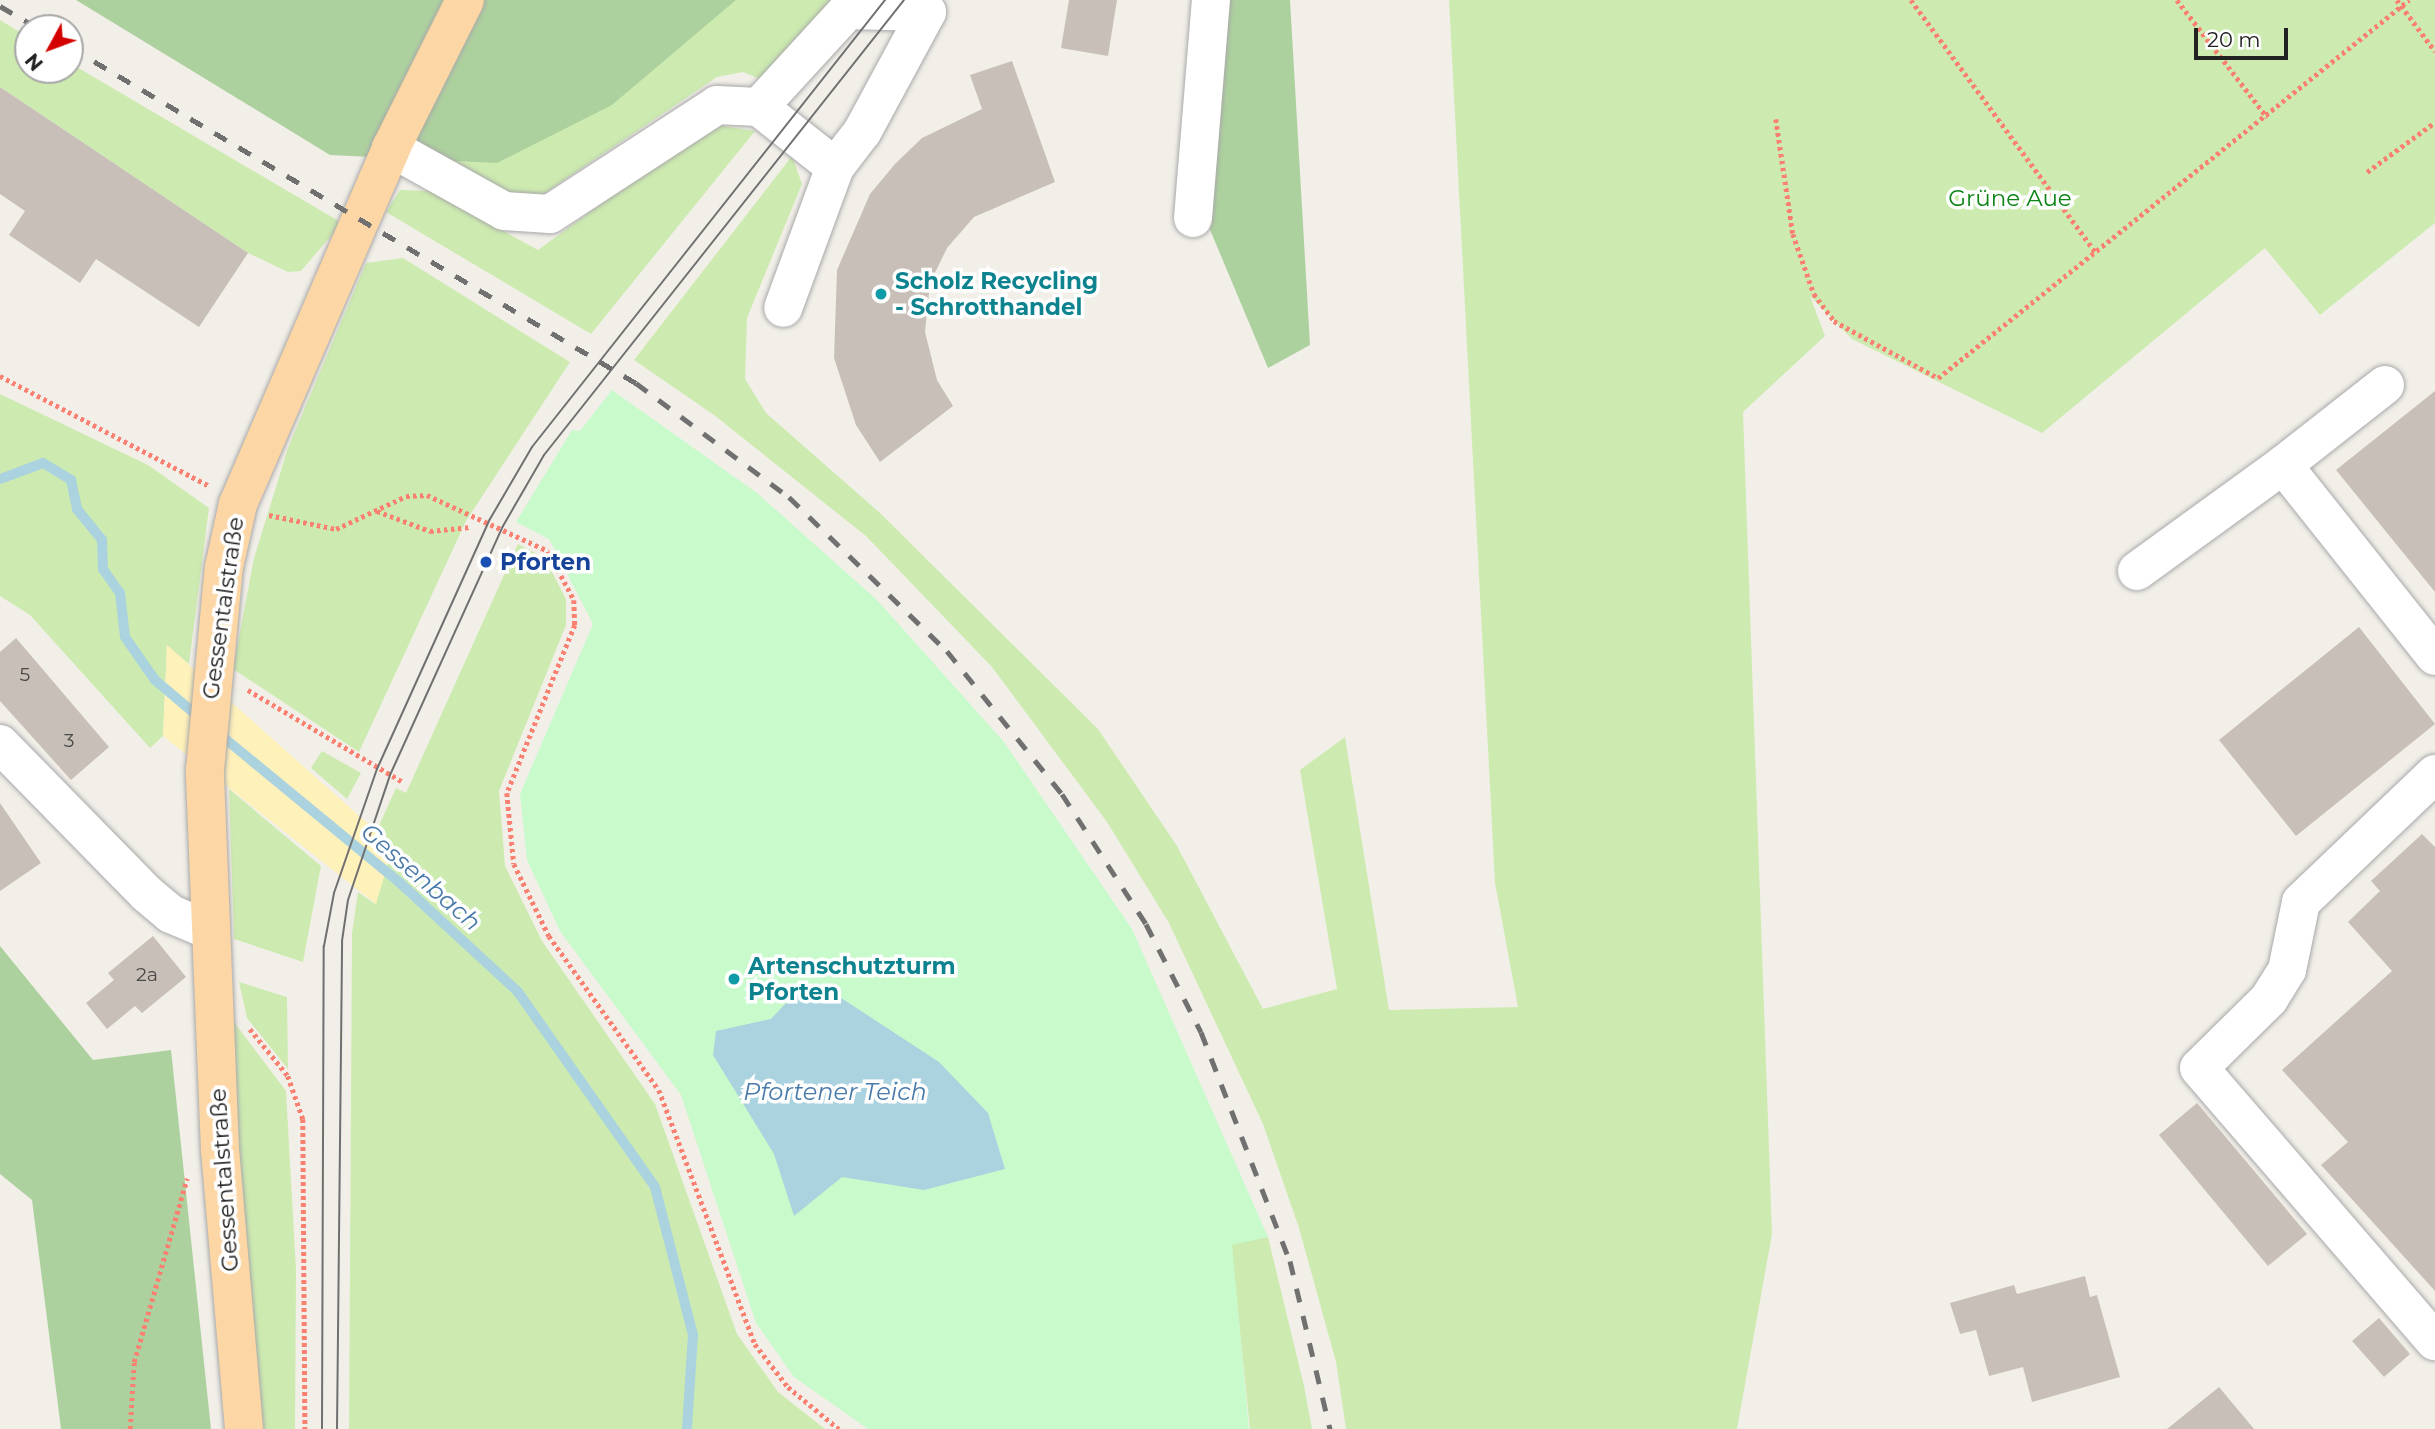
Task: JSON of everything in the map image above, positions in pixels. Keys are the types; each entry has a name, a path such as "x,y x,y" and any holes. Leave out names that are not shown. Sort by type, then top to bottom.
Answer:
{"main road":[{"name":"Gessentalstraße","path":"244,1429 220,1150 205,770 226,684 238,504 391,148 466,0"}],"street":[{"path":"1193,218 1211,0"},
{"path":"760,107 848,10 932,6"},
{"path":"783,308 835,167 862,132 932,6"},
{"path":"391,148 504,211 550,214 717,105 760,107 835,167"},
{"path":"2137,570 2283,465 2385,385"},
{"path":"2283,465 2435,656"},
{"path":"0,744 147,894 171,914 211,931"},
{"path":"2431,785 2301,902 2287,970 2269,999 2200,1068 2435,1341"}],"path":[{"path":"1911,0 2096,253"},
{"path":"2177,0 2267,117"},
{"path":"2397,0 2435,51"},
{"path":"1776,119 1793,234 1814,294 1834,321 1938,378 2267,117 2409,0"},
{"path":"2367,172 2435,122"},
{"path":"0,376 128,439 238,504 310,528 337,528 405,496 463,507 548,551 574,600 571,647 507,793 514,864 549,936 659,1090 755,1344 788,1387 839,1429"},
{"path":"376,511 430,531 470,527"},
{"path":"226,684 403,782"},
{"path":"241,1018 288,1076 303,1119 304,1429"},
{"path":"130,1429 134,1362 183,1181 220,1150"}],"green space":[{"path":"76,0 736,0 612,105 497,163 330,155"},
{"path":"736,0 837,0 767,82 743,72 717,77 533,201 512,202 447,161"},
{"path":"1223,0 1290,0 1310,345 1268,368 1203,213"},
{"name":"Grüne Aue","path":"1449,0 2435,0 2435,223 2320,315 2265,248 2042,433 1852,339 1810,296 1825,336 1743,412 1772,1234 1737,1429 1346,1429 1336,1362 1299,1228 1263,1124 1169,923 1107,822 992,667 866,536 714,415 634,360 792,156 802,184 747,318 745,379 766,413 880,513 1098,729 1177,846 1263,1009 1337,989 1300,770 1345,737 1389,1010 1518,1007 1495,883"},
{"path":"0,20 14,28 14,84 84,84 84,71 342,223 301,271 288,272 248,253 0,87"},
{"path":"711,124 755,131 591,334 386,212 400,190 431,191 538,250"},
{"path":"403,258 570,362 466,521 359,752 233,669 254,558 288,448 366,263"},
{"path":"612,390 757,493 877,600 1004,742 1132,929 1268,1237 1232,1245 1249,1429 868,1429 794,1377 756,1323 681,1095 560,931 527,860 520,794 593,624 549,539 516,522 572,430 580,431"},
{"path":"0,394 148,465 209,508 189,664 167,646 163,736 150,748 30,615 0,596"},
{"path":"518,544 539,555 553,574 566,599 566,625 499,791 505,866 542,941 655,1104 737,1334 778,1392 825,1429 349,1429 352,933 358,892 375,904 393,846 377,830 396,788 406,793"},
{"path":"322,751 361,773 347,799 311,768"},
{"path":"229,789 321,866 303,962 234,939"},
{"path":"0,946 93,1060 171,1050 211,1429 61,1429 32,1200 0,1174"},
{"path":"239,982 287,997 288,1069 247,1018"},
{"path":"228,1014 286,1091 296,1270 295,1429 259,1429"},
{"path":"1268,1237 1312,1429 1250,1429 1231,1244"}],"sand":[{"path":"167,645 393,846 376,904 163,736"}],"water":[{"name":"Pfortener Teich","path":"805,983 829,990 939,1062 988,1113 1005,1169 924,1190 842,1177 794,1216 774,1154 713,1055 716,1031 771,1019"}],"building":[{"path":"1069,0 1117,0 1108,56 1061,48"},
{"name":"Scholz Recycling - Schrotthandel","path":"1012,61 1055,182 974,217 947,248 930,283 925,332 937,380 953,406 880,462 856,425 834,358 837,270 870,194 895,164 922,138 982,109 970,75"},
{"path":"0,87 248,253 199,327 96,259 80,283 9,235 25,211 0,194"},
{"path":"2435,391 2435,592 2336,470"},
{"path":"2359,627 2435,724 2296,836 2219,740"},
{"path":"16,638 109,747 71,780 0,701 0,652"},
{"path":"0,803 41,863 0,891"},
{"path":"2422,834 2435,847 2435,1291 2321,1165 2348,1142 2282,1070 2392,971 2348,922 2380,891 2371,881"},
{"path":"153,936 186,977 142,1013 135,1006 107,1029 86,1003 114,980 108,973"},
{"path":"2197,1103 2307,1234 2268,1266 2159,1135"},
{"path":"2085,1276 2090,1297 2097,1295 2120,1377 2032,1402 2023,1367 1989,1376 1976,1330 1960,1334 1950,1303 2014,1285 2017,1294"},
{"path":"2379,1318 2410,1354 2384,1377 2352,1341"},
{"path":"2219,1387 2254,1429 2167,1429"}],"waterway":[{"name":"Gessenbach","path":"0,479 43,463 71,480 77,509 102,540 103,569 120,593 125,637 155,680 200,718"},
{"name":"Gessenbach","path":"217,732 399,882 518,992 655,1187 693,1335 687,1429"}],"tram line":[{"path":"322,1429 324,946 334,893 377,769 490,519 532,447 885,0"},
{"path":"337,1429 342,941 348,900 390,775 503,526 544,455 904,0"}],"railway":[{"path":"0,6 14,14"},
{"path":"84,55 636,383 789,497 947,651 1062,794 1146,924 1201,1032 1290,1261 1330,1429"}],"place":[{"name":"Scholz Recycling - Schrotthandel","path":"881,294"},
{"name":"Pforten","path":"486,562"},
{"name":"Artenschutzturm Pforten","path":"734,979"}]}
